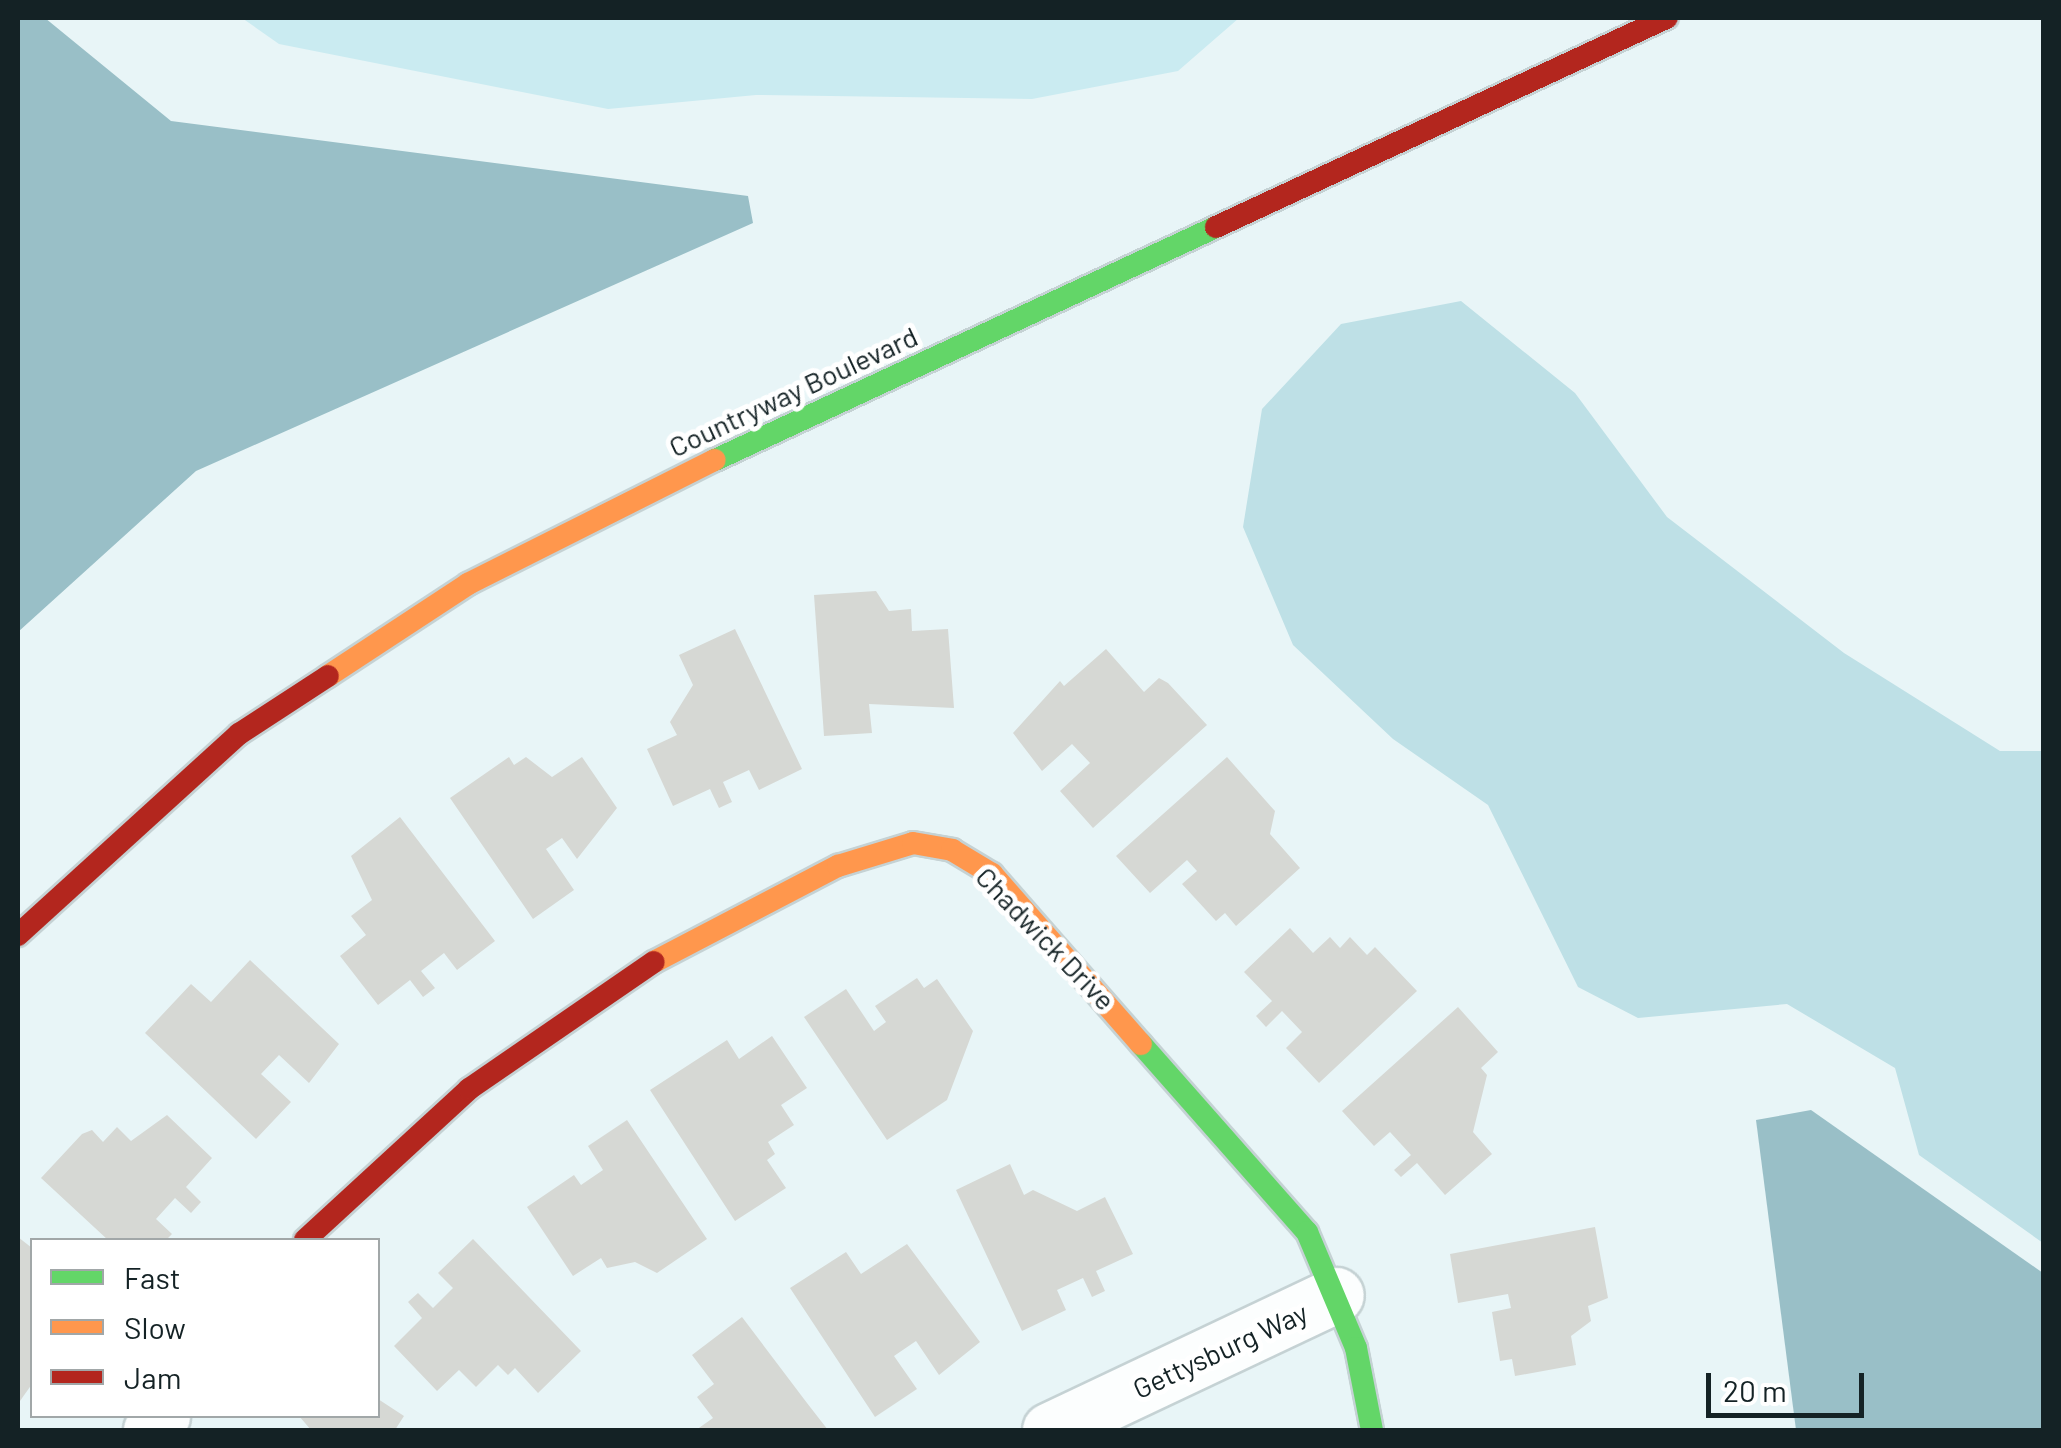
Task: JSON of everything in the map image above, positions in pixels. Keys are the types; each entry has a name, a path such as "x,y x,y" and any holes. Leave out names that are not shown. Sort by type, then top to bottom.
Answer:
{"street":[{"name":"Countryway Boulevard","path":"18,935 239,734 468,584 614,507 1666,18"},
{"name":"Chadwick Drive","path":"307,1238 469,1089 618,981 838,866 913,843 952,850 992,874 1278,1192 1336,1295 1372,1430"},
{"name":"Gettysburg Way","path":"1050,1430 1336,1295"}],"shaded area":[{"path":"18,18 45,18 171,121 748,196 753,223 196,471 18,632"},
{"path":"242,18 1239,18 1178,71 1032,99 756,95 608,109 279,44"},
{"path":"1461,301 1575,393 1667,517 1844,653 2000,751 2043,751 2043,1243 1919,1155 1895,1068 1787,1004 1638,1018 1578,987 1488,805 1393,739 1293,645 1243,527 1262,409 1341,324"},
{"path":"1811,1110 2043,1273 2043,1430 1796,1430 1756,1120"}],"building":[{"path":"876,591 889,611 911,609 912,631 948,629 954,708 869,704 872,733 824,736 814,595"},
{"path":"735,629 802,769 759,790 749,770 723,782 732,802 719,808 710,789 673,806 647,749 677,735 670,722 693,685 679,655"},
{"path":"1106,649 1144,692 1159,678 1207,725 1093,828 1060,791 1090,763 1072,744 1042,771 1013,733 1060,681 1064,686"},
{"path":"509,757 514,765 526,757 552,777 582,757 617,808 577,859 562,838 546,849 574,890 533,919 450,798"},
{"path":"1227,757 1275,811 1270,834 1300,868 1236,926 1225,913 1216,921 1182,884 1197,871 1187,860 1150,893 1116,856"},
{"path":"400,817 495,941 457,970 444,953 421,971 435,988 423,997 410,980 378,1005 340,956 366,935 351,916 372,900 351,856"},
{"path":"1290,928 1313,953 1330,937 1340,948 1350,937 1367,955 1375,947 1417,991 1319,1083 1286,1048 1302,1032 1282,1011 1266,1027 1256,1016 1272,1001 1244,972"},
{"path":"250,960 339,1044 309,1083 279,1055 261,1074 291,1102 256,1139 145,1033 191,984 211,1002"},
{"path":"917,978 924,988 937,979 973,1031 947,1100 887,1140 804,1017 846,989 874,1031 886,1022 875,1006"},
{"path":"1458,1007 1498,1052 1481,1068 1487,1075 1473,1132 1492,1154 1445,1195 1417,1163 1401,1177 1394,1170 1411,1155 1390,1132 1374,1146 1342,1111"},
{"path":"772,1036 807,1088 781,1105 794,1125 768,1142 775,1154 767,1160 786,1188 735,1221 650,1090 727,1040 739,1059"},
{"path":"167,1115 212,1158 186,1187 201,1202 191,1213 175,1198 156,1219 172,1234 168,1238 106,1238 41,1178 82,1134 92,1130 103,1142 117,1127 131,1141"},
{"path":"627,1120 707,1239 657,1273 635,1262 607,1268 601,1258 573,1276 527,1207 574,1175 581,1185 603,1170 588,1146"},
{"path":"1010,1164 1024,1195 1033,1190 1077,1211 1105,1197 1133,1254 1096,1271 1105,1291 1092,1297 1083,1278 1057,1290 1066,1310 1022,1331 956,1190"},
{"path":"1595,1227 1608,1298 1588,1306 1591,1321 1571,1336 1576,1365 1515,1376 1512,1359 1500,1361 1492,1312 1511,1308 1508,1294 1458,1303 1450,1254"},
{"path":"18,1237 30,1246 30,1387 20,1401"},
{"path":"473,1239 581,1351 538,1393 515,1368 508,1375 498,1365 476,1387 459,1370 437,1391 394,1346 422,1318 408,1302 418,1293 433,1308 453,1288 438,1273"},
{"path":"907,1244 980,1342 939,1375 916,1341 894,1356 917,1389 875,1417 790,1288 846,1252 861,1274"},
{"path":"742,1317 828,1430 696,1430 713,1418 697,1397 714,1384 692,1355"},
{"path":"380,1400 404,1416 395,1430 311,1430 301,1418 380,1418"}],"traffic: fast":[{"path":"715,460 1216,227"},
{"path":"1141,1044 1307,1232 1356,1348 1372,1430"}],"traffic: slow":[{"path":"328,676 468,584 715,460"},
{"path":"654,962 838,866 913,843 952,850 992,874 1141,1044"}],"traffic: jam":[{"path":"1216,227 1667,18"},
{"path":"18,935 239,734 328,676"},
{"path":"307,1238 469,1089 654,962"}]}
